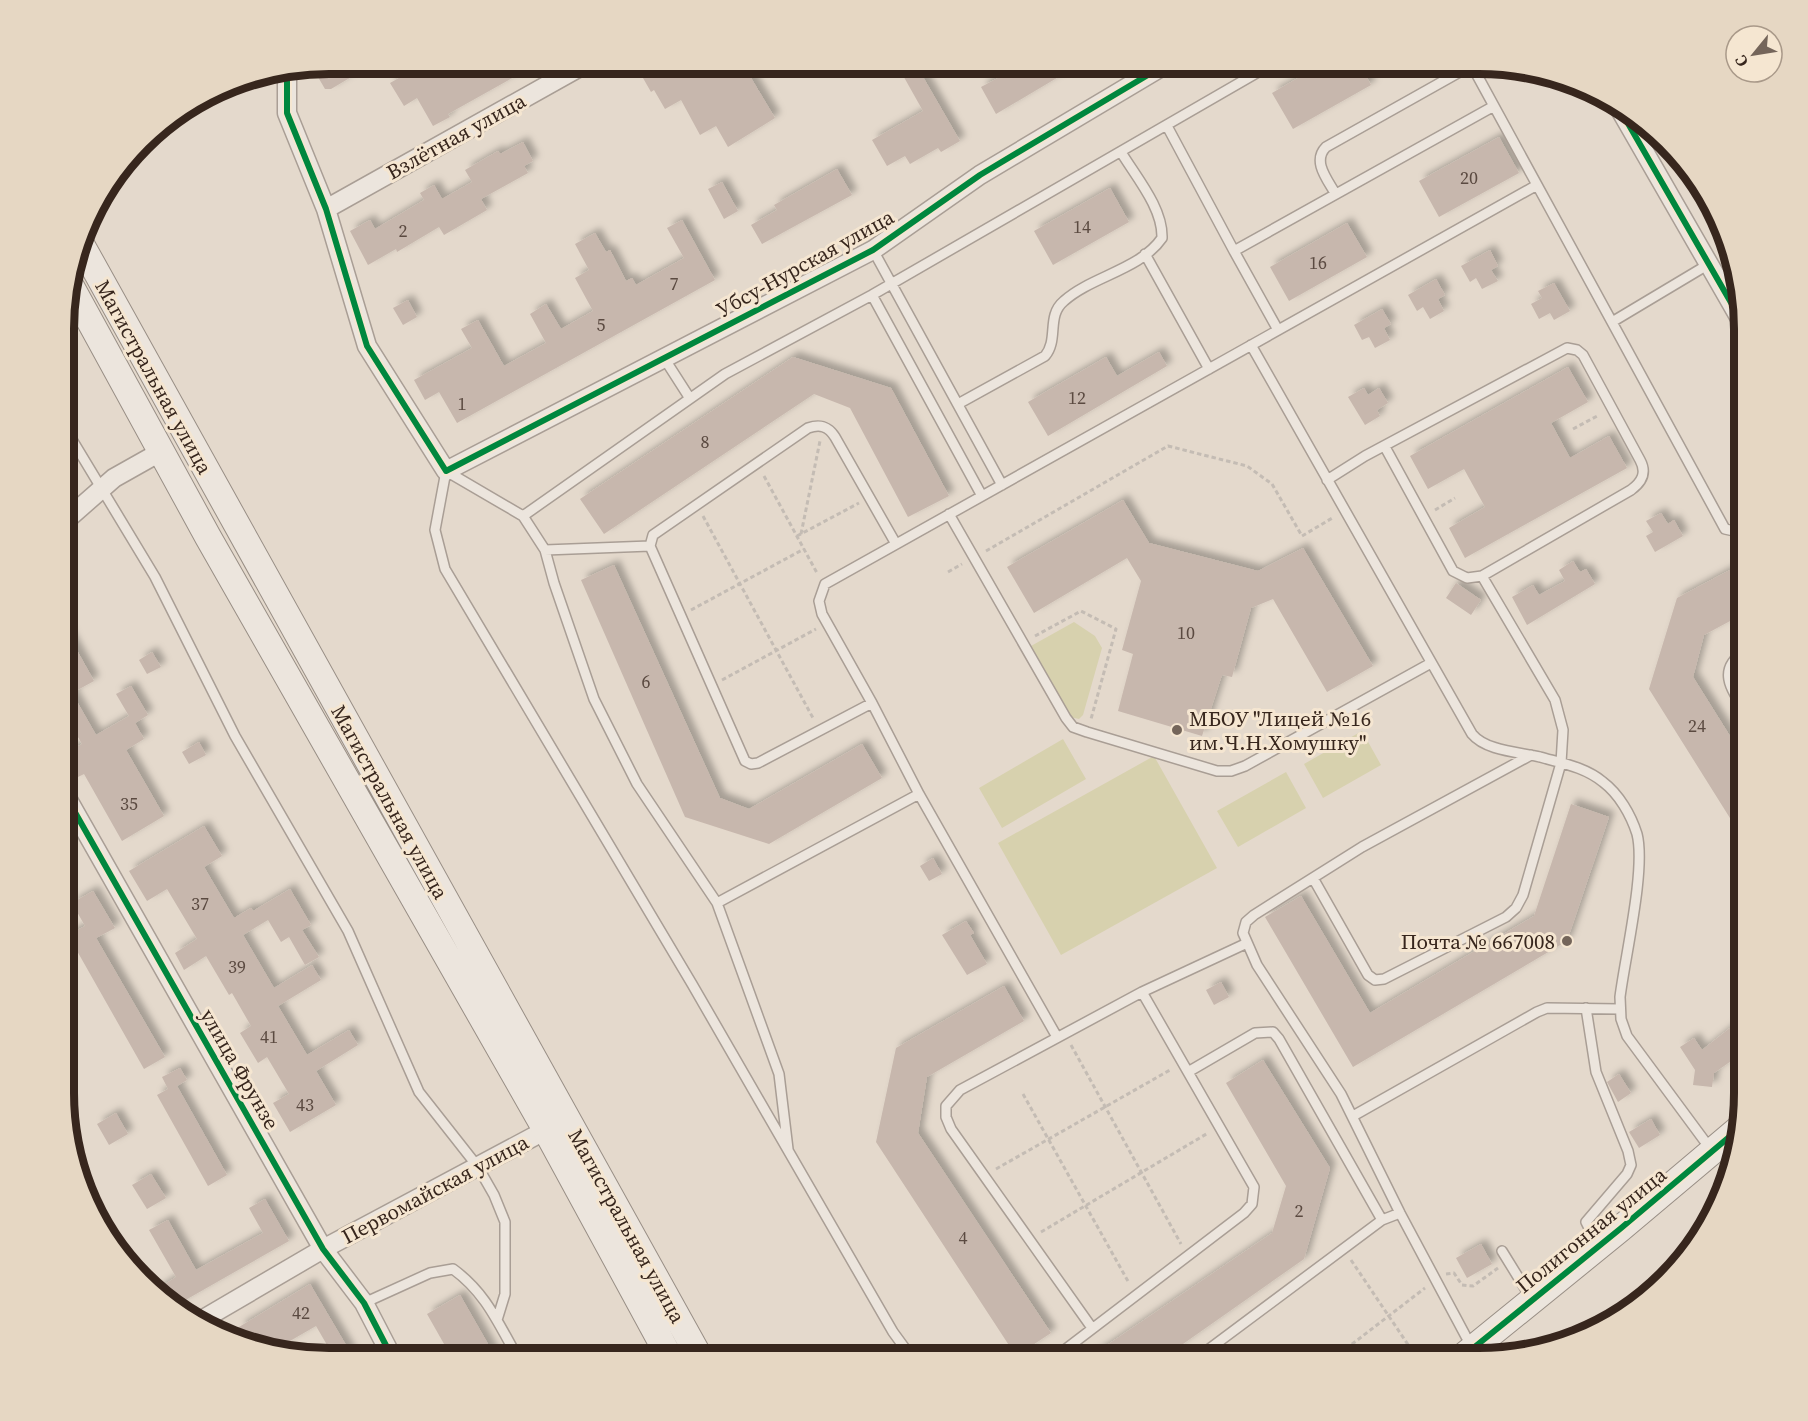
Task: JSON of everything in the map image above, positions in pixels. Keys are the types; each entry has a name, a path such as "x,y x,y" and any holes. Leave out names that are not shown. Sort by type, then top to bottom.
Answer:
{"main road":[{"name":"Магистральная улица","path":"85,252 694,1348"},
{"name":"Магистральная улица","path":"76,296 208,537 546,1130 665,1348"},
{"name":"Полигонная улица","path":"1478,1348 1532,1300 1726,1142"}],"street":[{"name":"Взлётная улица","path":"326,209 567,74"},
{"name":"Убсу-Нурская улица","path":"446,471 873,250 981,175 1150,74"},
{"path":"287,77 287,113 326,209 367,346 446,471"},
{"path":"1626,119 1733,307"},
{"path":"74,513 114,478 162,451"},
{"name":"улица Фрунзе","path":"74,811 323,1249 364,1304 387,1348"},
{"name":"Первомайская улица","path":"208,1317 323,1249 546,1130"}],"lane":[{"path":"523,516 689,397 725,374 892,284 1255,74"},
{"path":"1335,193 1320,163 1320,154 1326,147 1454,74"},
{"path":"1477,74 1725,529 1734,531"},
{"path":"1234,251 1494,106"},
{"path":"1167,126 1278,330"},
{"path":"958,405 1045,356 1052,348 1054,316 1065,300 1145,254 1162,238 1162,227 1158,214 1121,152"},
{"path":"1061,1035 919,794 819,608 820,594 825,584 1537,185"},
{"path":"873,250 1002,485"},
{"path":"1145,254 1209,369"},
{"path":"1612,322 1709,264"},
{"path":"872,295 982,496"},
{"path":"1251,345 1477,740 1490,746 1562,763 1594,776 1611,789 1631,819 1637,835 1639,863 1619,1009 1627,1036 1726,1142"},
{"path":"1328,480 1385,447 1559,350 1568,348 1577,350 1583,355 1644,466 1642,479 1637,486 1482,576 1467,578 1454,571 1385,447"},
{"path":"664,358 689,397"},
{"path":"872,703 758,763 751,764 740,754 650,546 653,535 808,428 823,426 835,436 896,544"},
{"path":"74,444 155,577 235,736 348,931 419,1092 478,1167 505,1222 505,1294 503,1308 497,1320"},
{"path":"788,1154 779,1074 717,903 637,784 594,699 545,550 523,516 446,471 435,530 445,569 692,984 788,1154 893,1332 905,1348"},
{"path":"949,514 1066,718 1073,727 1087,732 1217,771 1232,771 1245,766 1431,663"},
{"path":"545,550 650,546"},
{"path":"1313,878 1368,975 1375,980 1384,979 1506,917 1516,909 1523,895 1562,763 1563,730 1555,700 1482,576"},
{"path":"1734,660 1728,673 1729,683 1734,691"},
{"path":"1467,1348 1436,1280 1400,1213 1353,1116 1245,944 1243,933 1246,922 1254,915 1362,847 1531,755"},
{"path":"717,903 919,794"},
{"path":"1092,1328 951,1129 946,1117 946,1106 960,1090 1061,1035 1142,992 1245,944"},
{"path":"1067,1348 1244,1213 1255,1196 1254,1187 1142,992"},
{"path":"1353,1116 1536,1011 1548,1008 1619,1009"},
{"path":"1586,1008 1596,1072 1628,1151 1630,1165 1627,1174 1586,1222 1598,1247"},
{"path":"1185,1068 1256,1033 1273,1032 1280,1039 1382,1220"},
{"path":"1210,1348 1382,1220 1400,1213"},
{"path":"1502,1251 1532,1300"},
{"path":"364,1304 430,1273 453,1269 472,1282 512,1348"}],"path":[{"path":"1573,429 1611,408"},
{"path":"801,534 823,426"},
{"path":"948,572 1168,446 1247,466 1272,484 1302,536 1345,511"},
{"path":"757,463 825,587"},
{"path":"797,536 870,497"},
{"path":"1423,517 1455,498"},
{"path":"697,505 820,730"},
{"path":"679,616 804,549"},
{"path":"1023,642 1082,611 1116,628 1087,732"},
{"path":"710,687 827,623"},
{"path":"1061,1035 1105,1107 1188,1256"},
{"path":"984,1176 1105,1107 1185,1068"},
{"path":"1023,1094 1136,1295"},
{"path":"1029,1239 1219,1127"},
{"path":"1343,1249 1410,1348"},
{"path":"1347,1348 1436,1280 1454,1273 1462,1285 1473,1286 1508,1261"}],"shaded area":[{"path":"1074,622 1095,636 1102,648 1083,715 1079,719 1070,717 1031,646"},
{"path":"1362,731 1381,765 1323,798 1304,764"},
{"path":"1063,739 1086,779 1002,828 979,788"},
{"path":"1154,756 1217,868 1061,955 998,843"},
{"path":"1286,772 1306,808 1238,847 1217,811"}],"building":[{"path":"323,74 356,74 331,89 325,89 318,77"},
{"path":"406,74 422,74 425,78 432,74 519,74 448,114 450,117 433,126 417,98 404,106 390,83"},
{"path":"641,74 749,74 775,118 728,147 716,126 700,135 681,100 665,109 654,90 651,92"},
{"path":"902,74 928,74 923,77 960,141 941,152 938,148 910,164 905,156 887,166 872,140 923,111"},
{"path":"1006,74 1063,74 996,114 981,87"},
{"path":"1305,74 1365,74 1371,85 1293,129 1272,93"},
{"path":"1499,137 1519,173 1439,217 1419,181"},
{"path":"523,142 533,161 524,166 528,173 481,199 487,210 444,235 439,227 397,252 396,249 368,265 350,231 370,220 375,229 424,200 420,193 434,185 442,199 472,182 465,170 498,151 500,154"},
{"path":"837,169 852,195 762,244 751,225 777,210 774,205"},
{"path":"722,182 738,211 724,219 708,189"},
{"path":"1110,188 1129,222 1053,265 1034,231"},
{"path":"682,220 715,280 457,423 439,392 425,400 414,380 472,348 461,329 478,320 504,366 546,343 530,314 546,304 561,329 593,311 575,278 589,270 575,244 595,233 606,252 610,250 626,281 632,278 636,285 684,258 667,228"},
{"path":"1347,223 1367,257 1289,301 1270,267"},
{"path":"1490,250 1498,266 1491,270 1498,281 1482,289 1476,278 1470,282 1461,266"},
{"path":"1436,279 1445,295 1438,299 1444,311 1430,319 1423,307 1417,311 1408,295"},
{"path":"1554,283 1570,311 1554,320 1550,313 1539,319 1531,304 1542,298 1538,291"},
{"path":"408,300 417,317 403,325 393,308"},
{"path":"1382,309 1391,324 1384,328 1390,340 1375,348 1369,337 1362,340 1354,325"},
{"path":"1159,352 1167,366 1048,436 1028,402 1106,357 1117,376"},
{"path":"793,357 891,388 949,496 908,517 850,408 814,394 604,534 580,499"},
{"path":"1568,367 1588,402 1551,423 1570,458 1609,436 1627,468 1465,558 1449,528 1485,507 1464,469 1428,489 1410,456"},
{"path":"1364,388 1368,395 1379,388 1388,403 1377,410 1380,416 1365,425 1348,397"},
{"path":"1123,500 1149,543 1258,571 1303,548 1373,666 1327,692 1273,599 1251,608 1232,677 1222,675 1202,736 1118,711 1133,654 1122,650 1141,581 1127,558 1034,613 1007,567"},
{"path":"1661,513 1668,524 1674,520 1683,536 1655,552 1646,536 1653,532 1646,521"},
{"path":"1573,561 1580,572 1586,569 1595,584 1527,625 1512,597 1533,585 1539,595 1565,581 1559,570"},
{"path":"614,565 720,798 749,809 862,744 882,778 769,844 685,817 581,580"},
{"path":"1734,568 1734,619 1704,635 1693,677 1734,742 1734,824 1649,689 1677,598"},
{"path":"1456,583 1481,600 1471,615 1446,598"},
{"path":"74,645 94,681 74,692"},
{"path":"152,652 161,667 147,674 139,660"},
{"path":"131,686 148,715 135,723 144,739 126,750 164,816 122,841 84,774 76,778 74,774 74,748 82,744 74,730 74,696 96,735 129,716 116,694"},
{"path":"199,742 206,755 189,764 182,752"},
{"path":"1571,804 1609,817 1567,941 1353,1067 1265,917 1301,896 1370,1013 1534,916"},
{"path":"204,826 222,856 204,867 234,918 251,908 253,911 290,889 311,925 302,930 319,957 305,965 289,937 281,942 268,920 243,935 274,988 312,965 321,980 278,1006 307,1055 349,1030 358,1045 316,1071 336,1105 290,1132 273,1103 289,1094 267,1057 258,1063 240,1033 251,1026 232,993 229,995 206,956 184,970 175,953 197,939 167,889 147,901 129,871"},
{"path":"933,858 942,874 929,881 920,866"},
{"path":"93,891 115,928 96,938 165,1057 144,1069 74,946 74,932 85,926 74,907 74,902"},
{"path":"966,921 974,933 970,935 987,964 967,975 942,935"},
{"path":"1221,982 1229,997 1214,1005 1206,990"},
{"path":"1004,986 1024,1021 927,1077 918,1133 1051,1333 1028,1348 1011,1348 876,1142 896,1048"},
{"path":"1734,1025 1734,1059 1714,1073 1712,1087 1693,1085 1695,1070 1680,1047 1694,1038 1702,1050"},
{"path":"1263,1060 1330,1168 1304,1259 1177,1348 1103,1348 1272,1233 1286,1186 1226,1083"},
{"path":"180,1068 187,1080 177,1086 227,1175 208,1186 157,1095 168,1089 162,1077"},
{"path":"1619,1074 1631,1093 1618,1102 1607,1082"},
{"path":"116,1113 128,1134 109,1145 97,1124"},
{"path":"1651,1119 1660,1135 1639,1148 1629,1132"},
{"path":"151,1174 166,1198 147,1209 132,1185"},
{"path":"265,1199 289,1241 182,1302 162,1286 176,1277 149,1230 168,1220 196,1270 263,1233 249,1208"},
{"path":"1481,1244 1492,1264 1467,1278 1456,1258"},
{"path":"310,1284 348,1348 329,1348 316,1326 285,1344 246,1334 239,1327"},
{"path":"460,1295 490,1348 446,1348 427,1314"}],"cycle path":[{"path":"287,77 287,113 326,209 367,346 446,471 873,250 980,175 1150,74"},
{"path":"1626,119 1733,307"},
{"path":"74,811 323,1249 364,1303 387,1348"},
{"path":"1473,1348 1731,1136"}],"place":[{"name":"МБОУ \"Лицей №16 им.Ч.Н.Хомушку\"","path":"1177,730"},
{"name":"Почта № 667008","path":"1567,941"}]}
